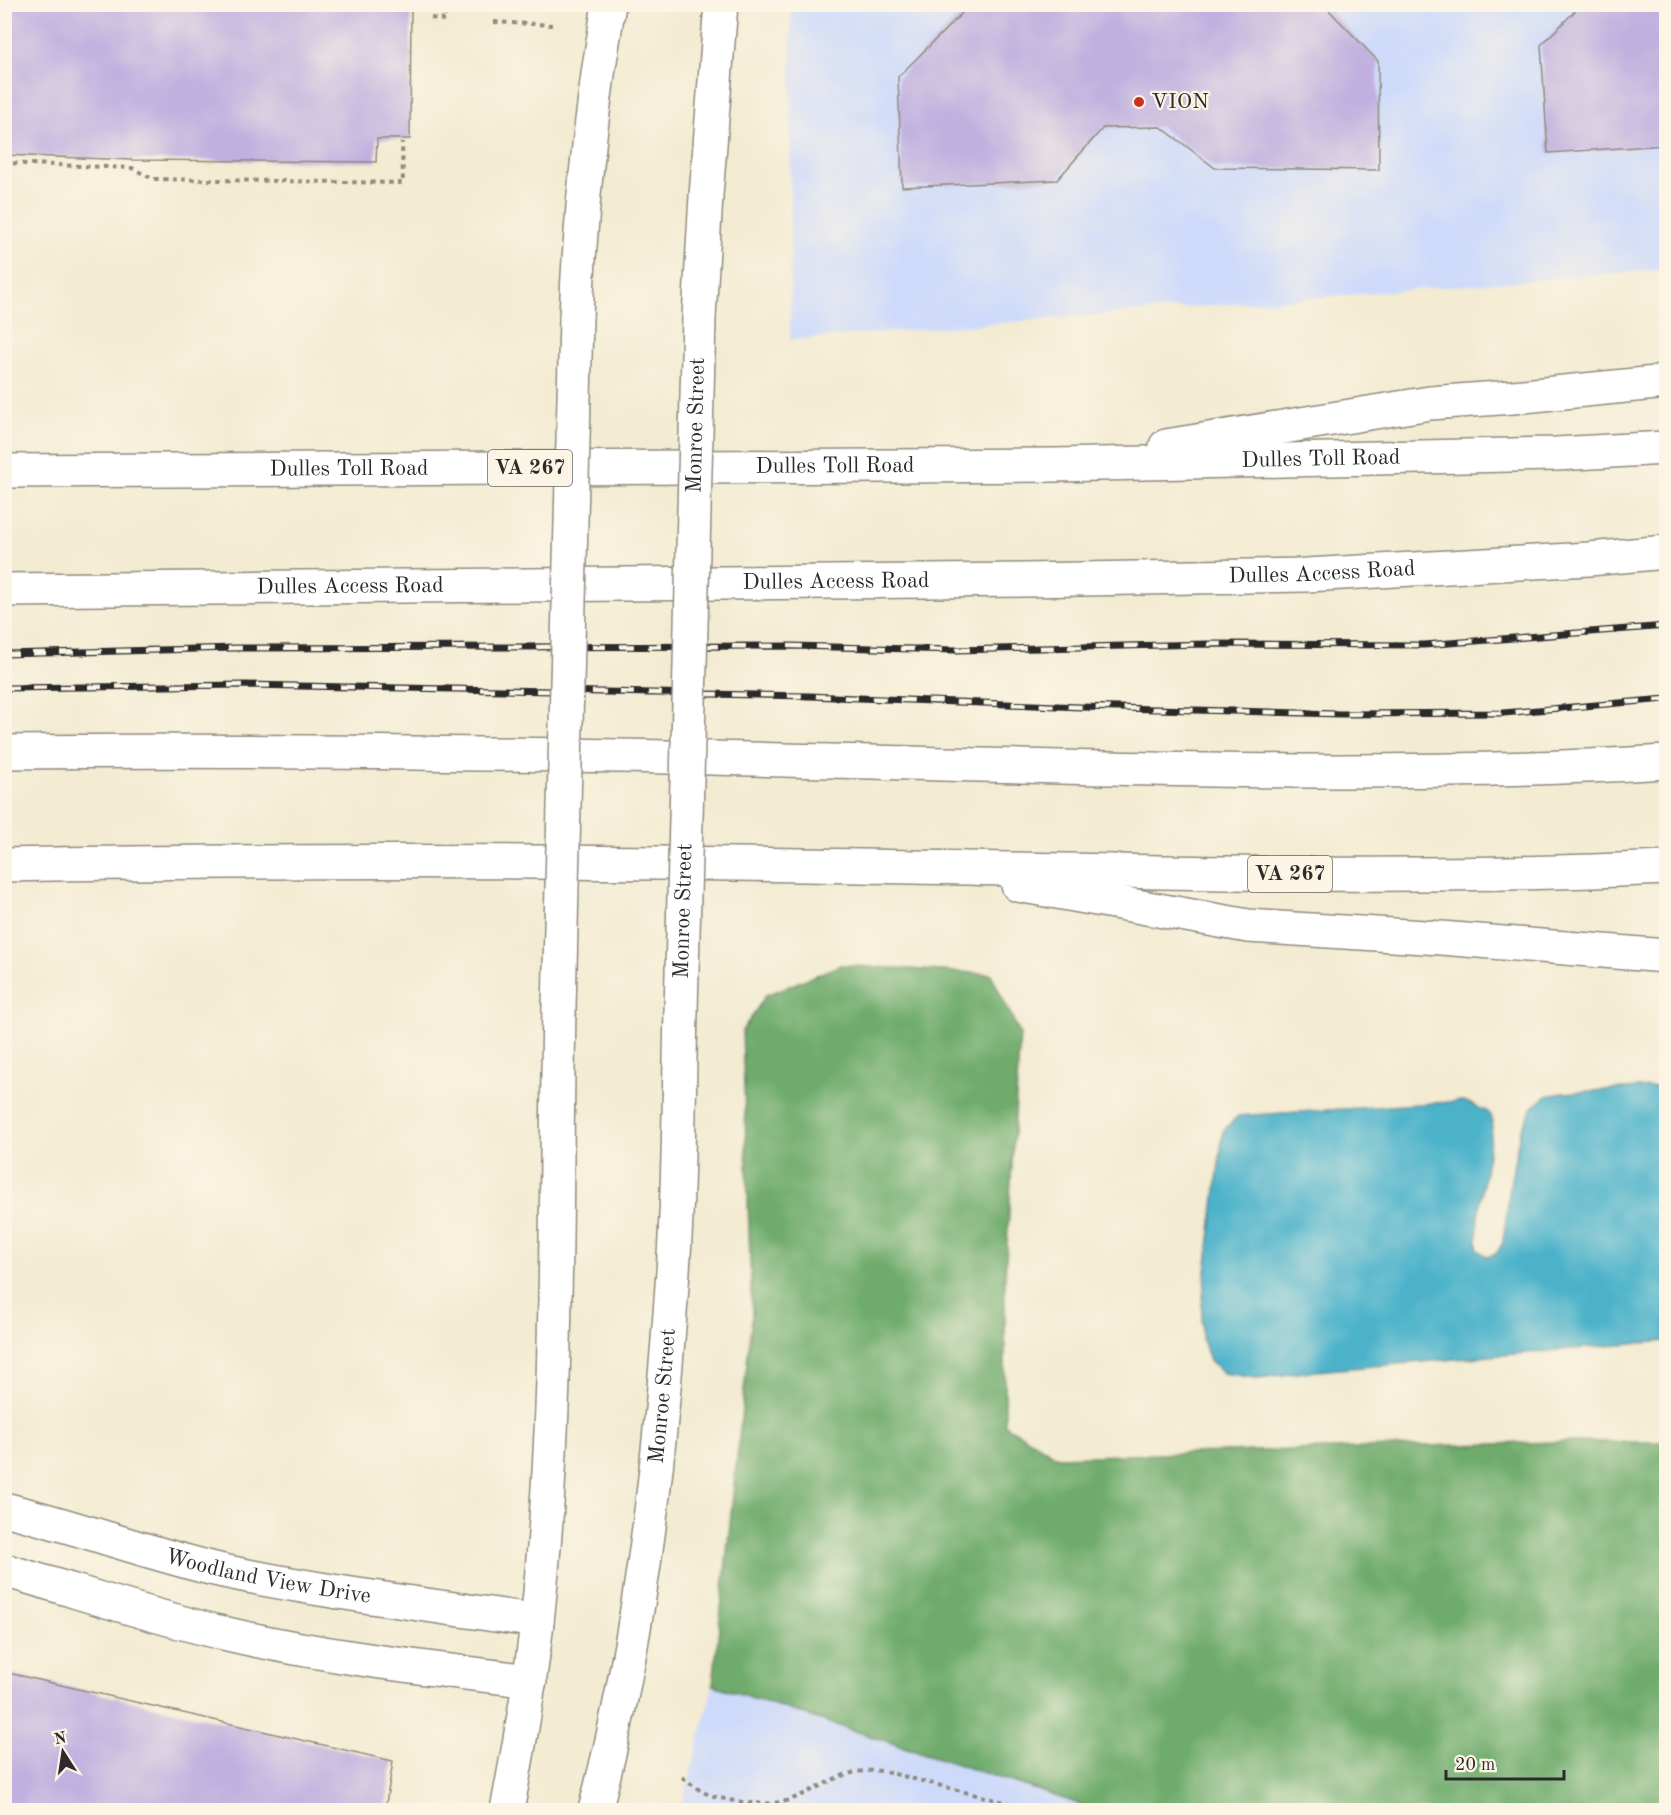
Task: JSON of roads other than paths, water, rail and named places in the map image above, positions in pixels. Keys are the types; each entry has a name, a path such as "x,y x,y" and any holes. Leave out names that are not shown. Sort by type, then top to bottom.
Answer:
{"main road":[{"path":"507,1810 530,1681 548,1489 576,318 584,182 597,72 609,4"},
{"name":"Monroe Street","path":"596,1810 637,1611 657,1471 674,1254 699,318 721,4"},
{"path":"1055,465 1430,403 1666,382"},
{"name":"Dulles Toll Road","path":"4,471 1055,465 1556,454 1666,448"},
{"name":"Dulles Access Road","path":"4,590 1307,575 1589,559 1666,552"},
{"path":"4,752 508,753 1176,770 1458,770 1666,762"},
{"name":"VA 267","path":"4,865 438,862 1354,875 1666,868"},
{"path":"913,867 1248,926 1441,938 1666,956"},
{"name":"Woodland View Drive","path":"4,1509 220,1570 271,1581 330,1592 537,1621"},
{"path":"4,1570 162,1617 280,1646 402,1665 530,1681"}],"water":[{"path":"1666,1086 1666,1341 1257,1378 1223,1373 1210,1360 1202,1338 1202,1305 1223,1131 1238,1116 1464,1101 1488,1112 1493,1121 1478,1217 1477,1249 1487,1257 1497,1253 1503,1242 1520,1132 1533,1107 1547,1096 1563,1093"}],"railway":[{"path":"4,654 236,648 791,646 956,650 1207,644 1424,645 1666,626"},
{"path":"4,688 245,685 809,696 1341,714 1503,713 1666,699"}],"place":[{"name":"VION","path":"1139,102"}]}
